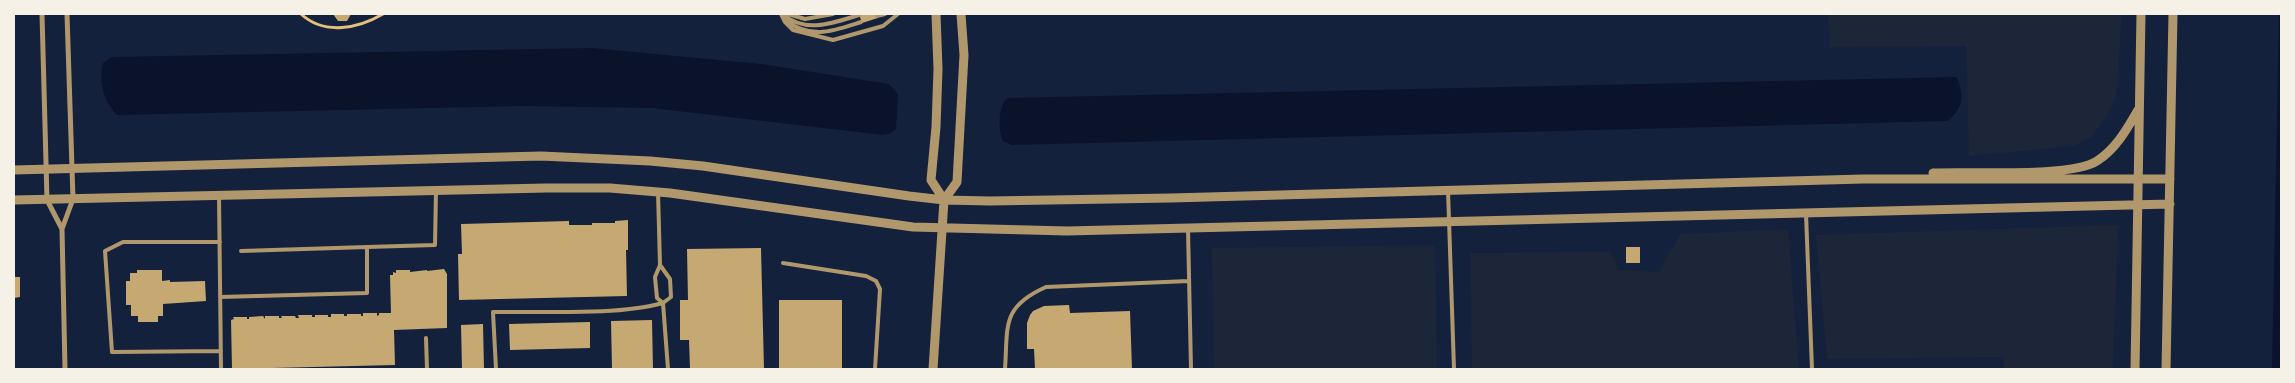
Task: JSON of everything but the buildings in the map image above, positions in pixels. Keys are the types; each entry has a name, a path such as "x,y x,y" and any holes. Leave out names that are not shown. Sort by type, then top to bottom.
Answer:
{"street":[{"path":"42,14 47,200 62,229"},
{"path":"65,369 62,229 73,199 67,14"},
{"path":"936,14 938,69 936,127 931,180 944,200"},
{"path":"933,369 944,200 957,182 964,54 961,14"},
{"path":"2135,369 2141,14"},
{"path":"2166,369 2173,14"},
{"path":"1864,179 1950,172 2063,170 2081,167 2096,162 2107,153 2126,132 2139,108"},
{"path":"14,170 541,156 596,157 704,166 944,200 1052,201 1864,179 2170,179"},
{"path":"14,200 436,190 610,188 731,200 913,227 1067,231 2170,204"}],"lane":[{"path":"788,14 805,19 833,14"},
{"path":"877,16 886,14"},
{"path":"782,15 793,30 833,40 883,26 898,14"},
{"path":"782,15 796,23 814,26 859,15"},
{"path":"782,15 793,26 823,34 861,22"},
{"path":"241,252 434,245 436,190"},
{"path":"1448,190 1454,369"},
{"path":"658,192 660,265 655,278 657,298 663,303 668,369"},
{"path":"219,195 221,369"},
{"path":"1806,212 1812,369"},
{"path":"1188,228 1191,369"},
{"path":"220,242 122,242 105,251 112,352 220,351"},
{"path":"220,297 368,293 367,247"},
{"path":"783,263 866,276 876,281 880,289 875,369"},
{"path":"496,369 493,312 612,310 663,303 672,297 670,279 660,265"},
{"path":"1005,369 1008,324 1014,307 1026,296 1046,287 1189,281"},
{"path":"426,338 427,369"}],"path":[{"path":"301,14 322,25 340,28 367,23 383,14"}],"shaded area":[{"path":"1828,14 2122,14 2116,96 2103,122 2091,137 2073,146 1969,156 1966,46 1830,47"},
{"path":"2279,14 2281,14 2281,369 2272,369"},
{"path":"592,48 761,64 889,84 898,94 896,129 891,133 883,135 652,108 523,106 117,115 112,110 103,91 101,77 103,63 112,57"},
{"path":"1957,77 1961,90 1960,106 1948,121 1011,145 1003,141 1000,125 1000,113 1007,98"},
{"path":"2118,225 2113,369 2004,369 2003,357 1827,359 1816,235"},
{"path":"1788,229 1799,369 1472,369 1470,253 1610,252 1619,270 1659,272 1680,234"},
{"path":"1435,245 1437,369 1214,369 1212,248"}]}
